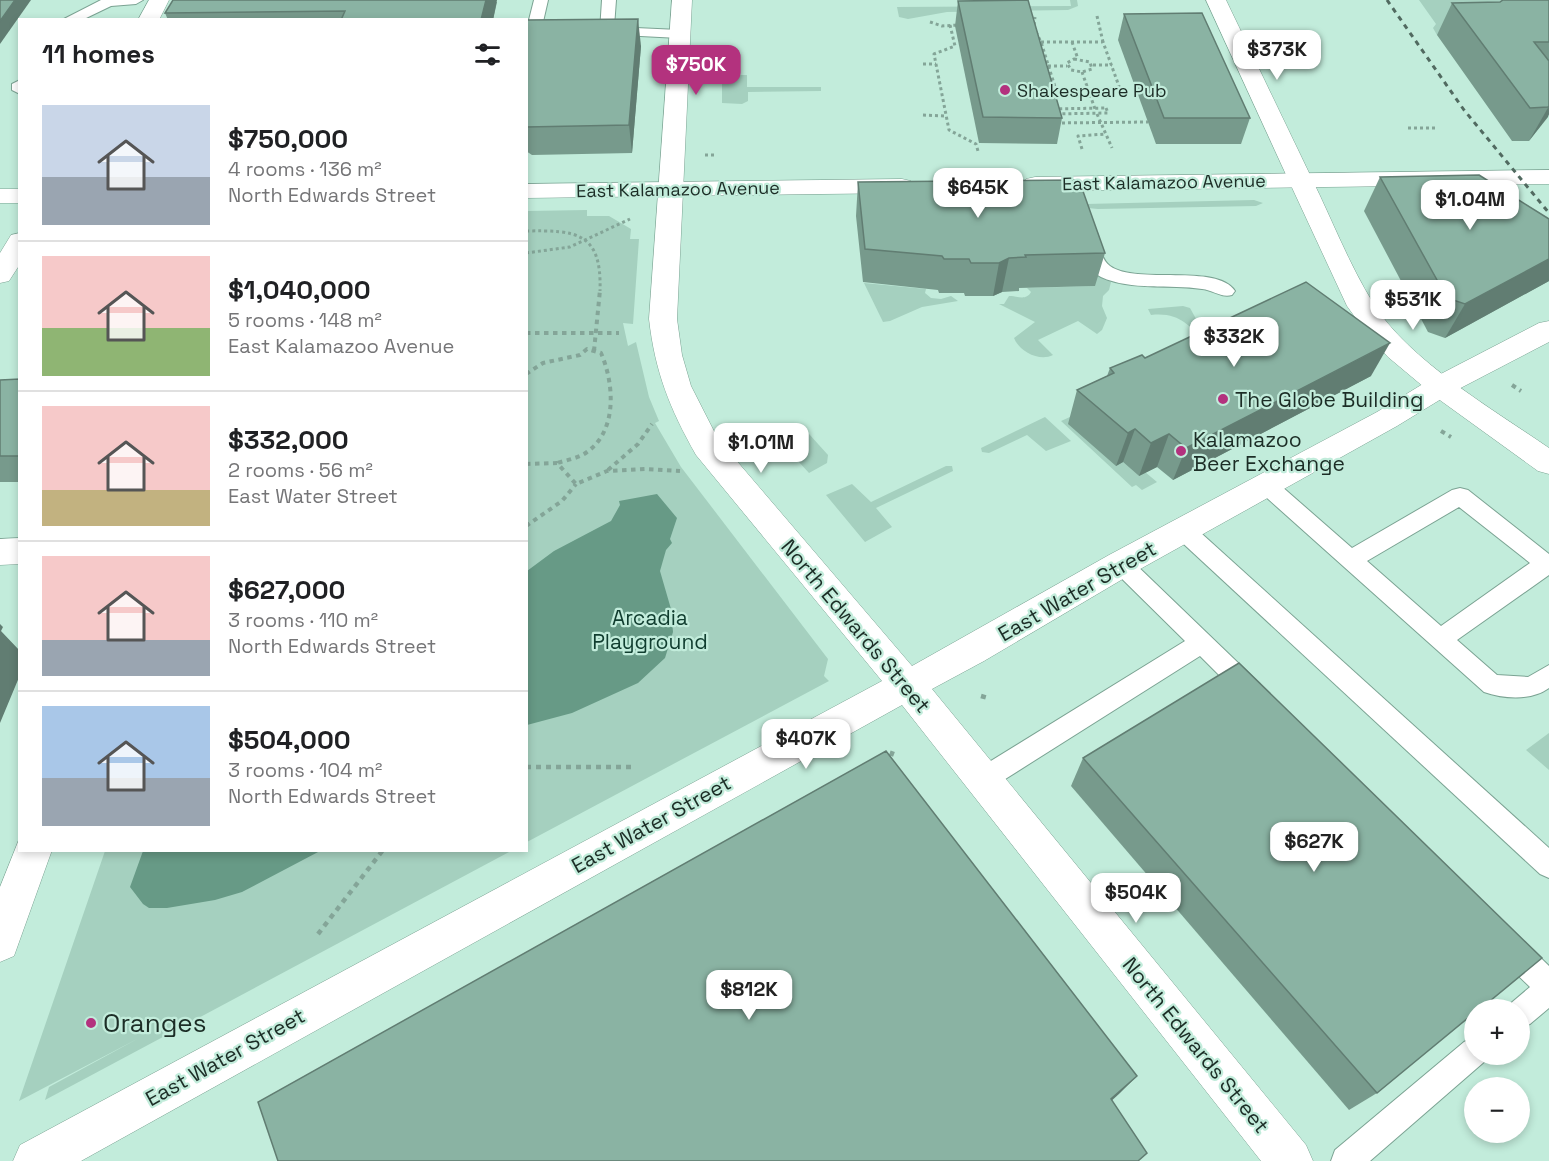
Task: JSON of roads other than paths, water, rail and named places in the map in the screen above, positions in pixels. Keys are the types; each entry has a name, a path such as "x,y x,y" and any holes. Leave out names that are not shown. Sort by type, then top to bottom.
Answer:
{"street":[{"path":"149,18 159,0"},
{"name":"North Edwards Street","path":"682,0 663,319 666,353 673,381 686,412 714,456 907,685 1290,1161"},
{"path":"1216,0 1361,306 1372,324 1441,387 1549,463"},
{"name":"East Kalamazoo Avenue","path":"1011,184 1073,192 1300,179 1491,186 1549,177"},
{"name":"East Kalamazoo Avenue","path":"528,191 928,185"},
{"path":"0,196 18,196"},
{"path":"0,274 18,244"},
{"name":"East Water Street","path":"36,1161 972,651 1121,564 1549,330"},
{"path":"0,552 18,551"},
{"path":"0,942 32,852"}],"lane":[{"path":"73,18 108,2 136,0"},
{"path":"534,35 541,0"},
{"path":"609,0 602,31 680,34"},
{"path":"1083,224 1097,264 1106,272 1126,278 1207,283 1226,291"},
{"path":"1265,484 1492,685 1532,687 1549,675"},
{"path":"1351,560 1460,496 1547,565 1440,640"},
{"path":"1183,530 1549,865"},
{"path":"1121,564 1269,710"},
{"path":"982,780 1202,642"},
{"path":"1490,928 1549,988 1530,1005"},
{"path":"1346,1161 1464,1061"}],"railway":[{"path":"1387,0 1464,110 1549,213"}],"place":[{"name":"Shakespeare Pub","path":"1005,90"},
{"name":"The Globe Building","path":"1223,399"},
{"name":"Kalamazoo Beer Exchange","path":"1181,451"},
{"name":"Oranges","path":"91,1023"}],"park label":[{"name":"Arcadia Playground","path":"650,629"}]}
